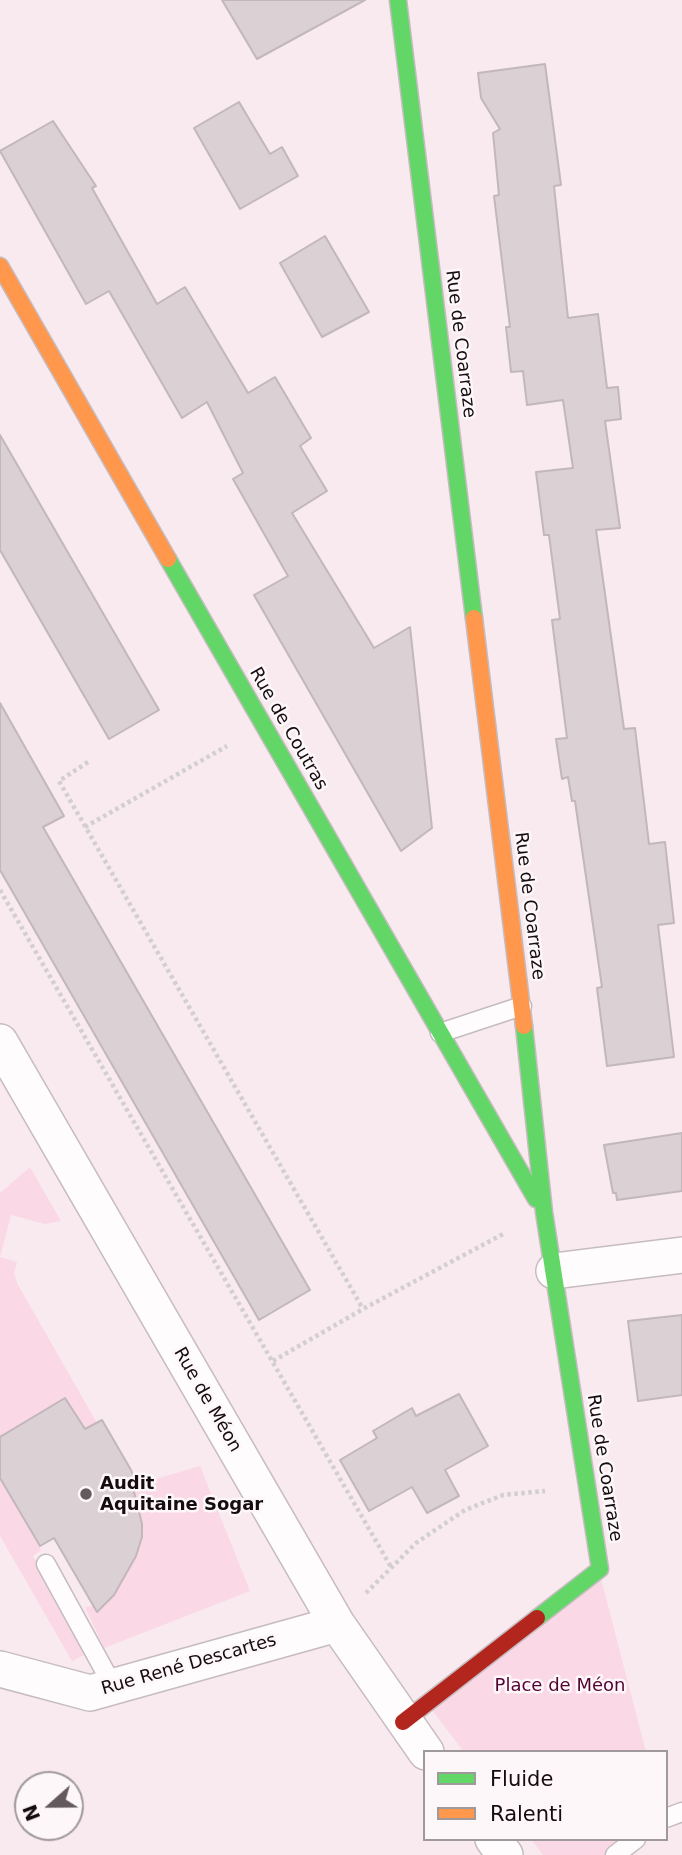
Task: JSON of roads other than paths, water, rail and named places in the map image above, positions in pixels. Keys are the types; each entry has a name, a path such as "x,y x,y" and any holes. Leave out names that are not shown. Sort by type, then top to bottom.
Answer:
{"street":[{"name":"Rue de Coarraze","path":"398,0 522,1006 544,1212 600,1569 403,1722"},
{"name":"Rue de Coutras","path":"0,266 544,1212"},
{"name":"Rue de Méon","path":"0,1042 337,1624 424,1750"},
{"path":"554,1271 682,1255"},
{"name":"Rue René Descartes","path":"0,1669 90,1693 337,1624"}],"lane":[{"path":"440,1033 522,1006"},
{"path":"46,1564 113,1686"},
{"path":"615,1855 633,1841"}],"place":[{"name":"Audit Aquitaine Sogar","path":"86,1494"}],"park label":[{"name":"Place de Méon","path":"560,1686"}]}
